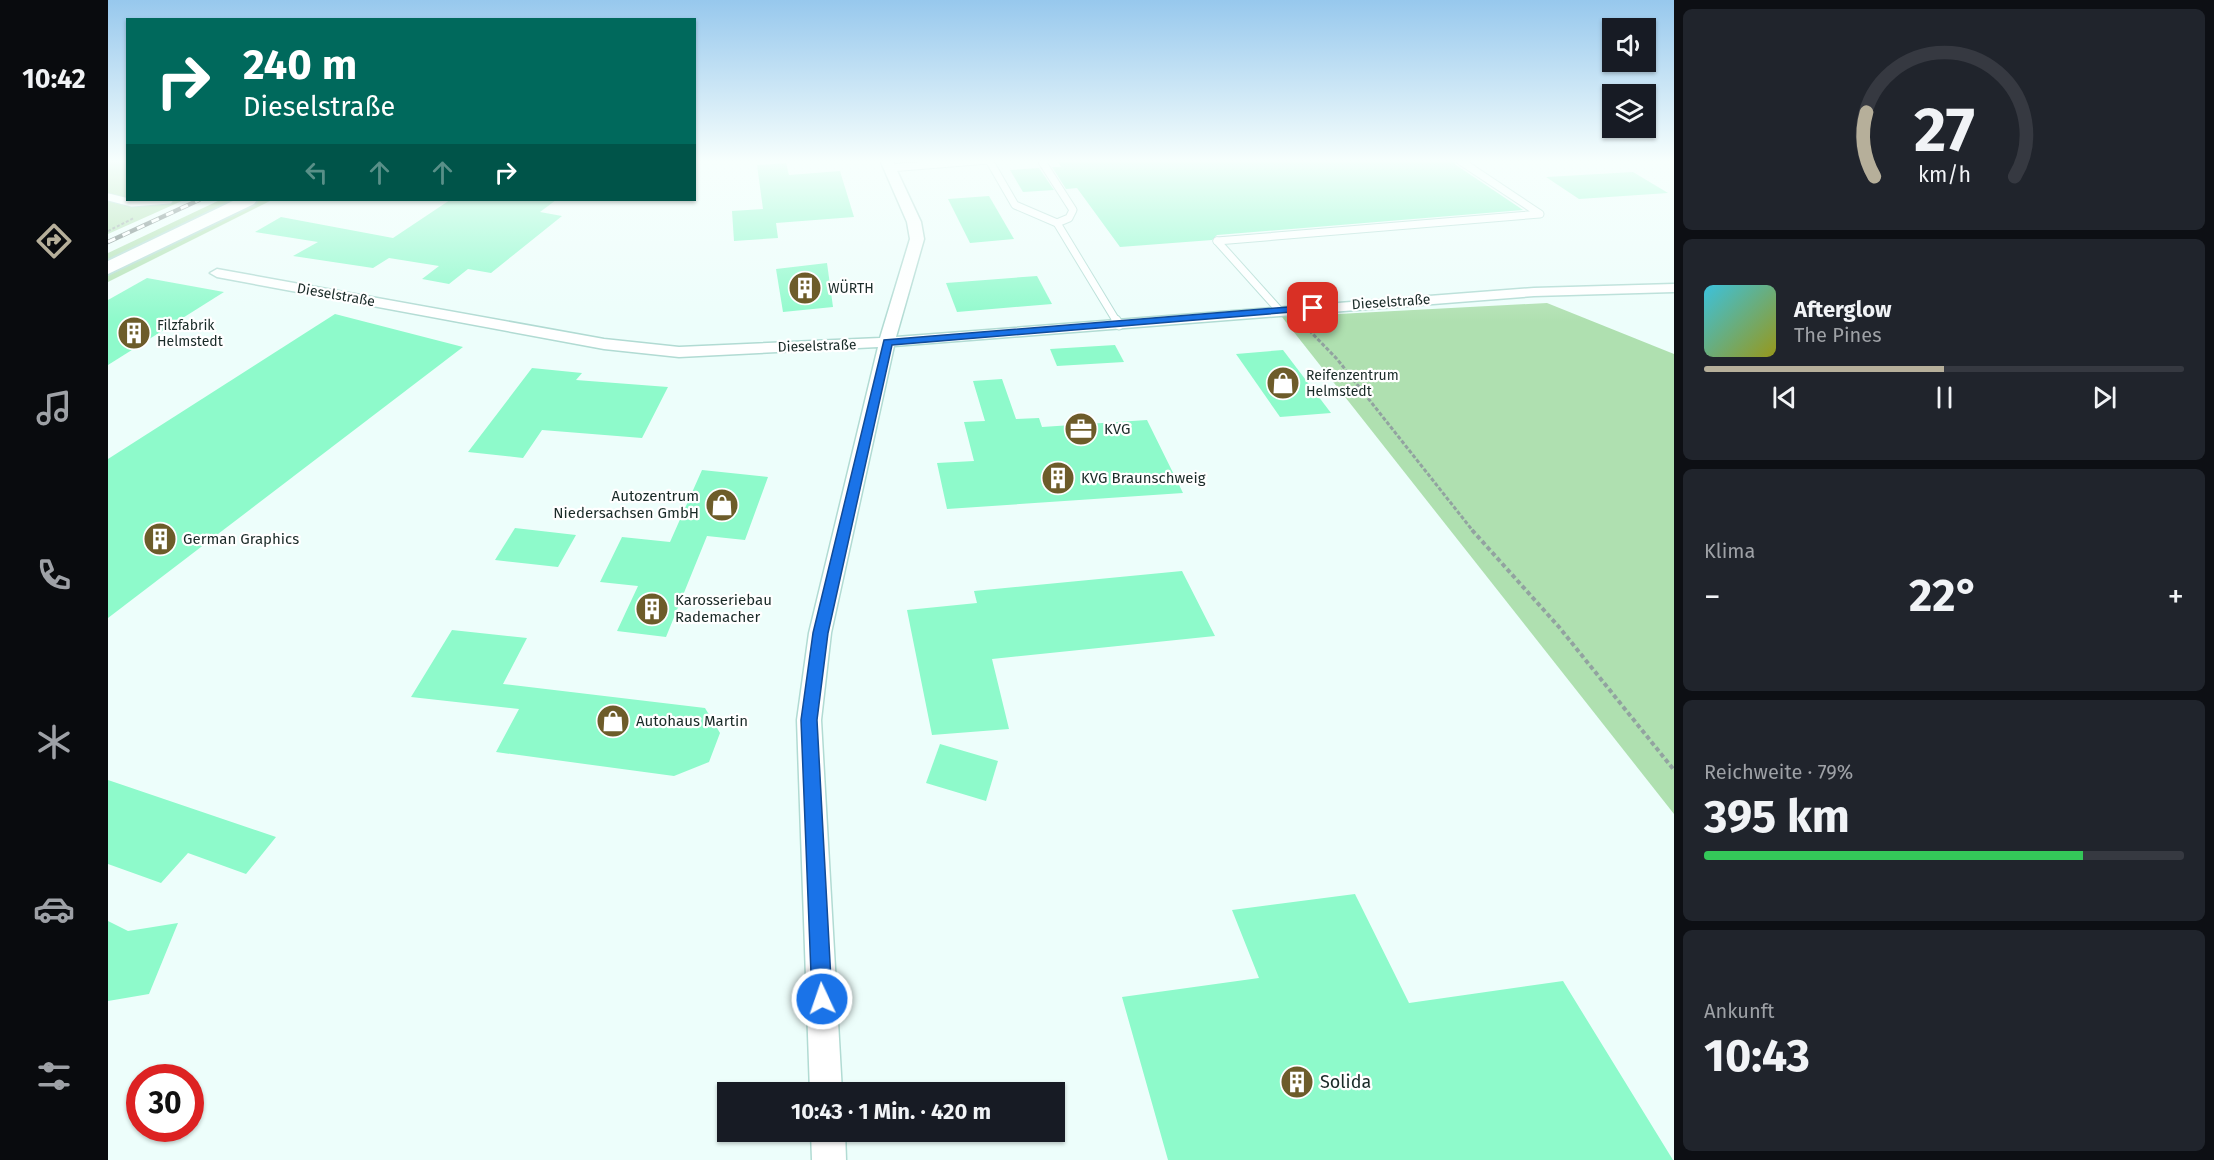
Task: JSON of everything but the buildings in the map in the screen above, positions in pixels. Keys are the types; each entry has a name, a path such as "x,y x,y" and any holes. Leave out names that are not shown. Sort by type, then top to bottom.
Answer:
{"main road":[{"path":"108,268 219,214"}],"street":[{"path":"826,1082 809,720 820,633 887,342 917,239 911,214"},
{"name":"Dieselstraße","path":"217,273 652,350 679,352 887,342 1534,291 1674,288"},
{"path":"829,1142 830,1160"}],"lane":[{"path":"1036,214 1057,223 1119,325"},
{"path":"1057,223 1069,218 1071,214"},
{"path":"1284,310 1217,241 1538,214"}],"path":[{"path":"1284,310 1337,359 1482,543 1559,627 1674,770"}],"green space":[{"path":"108,214 152,214 108,234"},
{"path":"190,214 244,214 108,282 108,253"},
{"path":"1547,303 1674,354 1674,814 1282,317"}],"railway":[{"path":"108,242 168,214"}],"place":[{"name":"WÜRTH","path":"805,288"},
{"name":"Filzfabrik Helmstedt","path":"134,333"},
{"name":"Reifenzentrum Helmstedt","path":"1283,383"},
{"name":"KVG","path":"1081,429"},
{"name":"KVG Braunschweig","path":"1058,478"},
{"name":"Autozentrum Niedersachsen GmbH","path":"722,505"},
{"name":"German Graphics","path":"160,539"},
{"name":"Karosseriebau Rademacher","path":"652,609"},
{"name":"Autohaus Martin","path":"613,721"},
{"name":"Solida","path":"1297,1082"}],"route":[{"path":"822,999 809,720 820,633 887,342 1313,308"}]}
